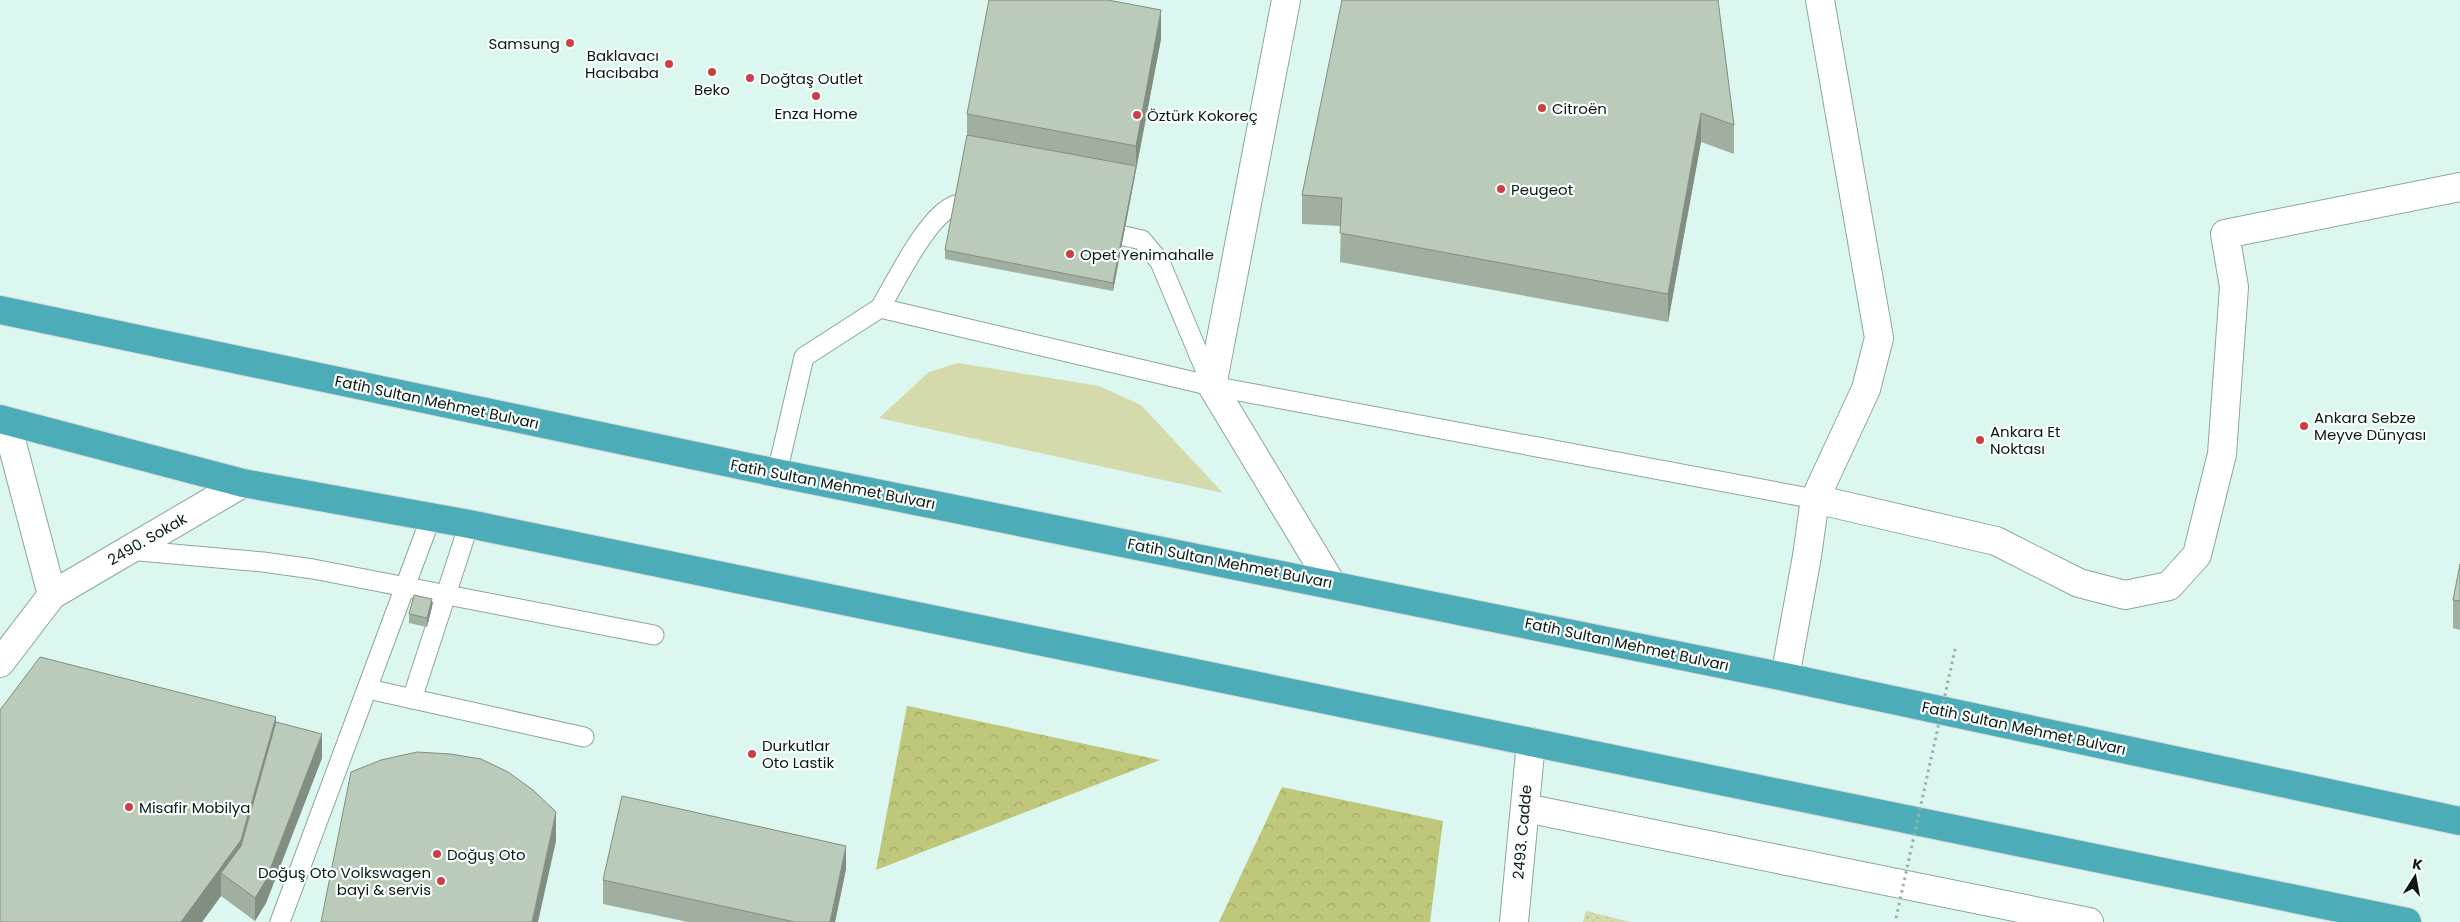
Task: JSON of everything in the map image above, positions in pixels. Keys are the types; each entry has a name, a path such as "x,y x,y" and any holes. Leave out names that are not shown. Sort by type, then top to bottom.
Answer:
{"highway":[{"path":"0,302 26,316"},
{"name":"Fatih Sultan Mehmet Bulvarı","path":"0,310 777,473 1331,583 1785,677 2460,821"},
{"path":"2,421 243,483 431,516 2406,922"}],"street":[{"path":"1286,0 1212,386 1331,583"},
{"path":"1785,677 1807,556 1815,499 1866,390 1879,338 1820,0"},
{"path":"1815,499 1996,541 2079,583 2125,595 2169,586 2197,555 2222,454 2234,287 2225,234 2460,187"},
{"path":"2,421 52,595"},
{"name":"2490. Sokak","path":"0,663 52,595 243,483"},
{"name":"2493. Cadde","path":"1514,922 1531,742"},
{"path":"1524,808 2089,922"}],"lane":[{"path":"777,473 804,357 880,308 929,227 946,209 955,205"},
{"path":"1124,236 1142,240 1160,262 1212,386"},
{"path":"880,308 1212,386 1815,499"},
{"path":"280,922 431,516"},
{"path":"412,699 470,524"},
{"path":"128,550 263,562 405,586 654,635"},
{"path":"368,689 584,737"}],"path":[{"path":"1896,918 1956,646"}],"green space":[{"path":"958,363 1099,386 1141,405 1223,493 879,418 929,372"},
{"path":"908,706 1160,760 876,870"},
{"path":"1282,787 1443,821 1430,922 1219,922"},
{"path":"1586,911 1630,922 1583,922"}],"building":[{"path":"989,0 1108,0 1161,10 1136,146 967,114"},
{"name":"Peugeot","path":"1342,0 1718,0 1734,125 1701,113 1668,294 1340,233 1342,198 1302,195"},
{"path":"967,135 1136,166 1113,283 945,250"},
{"path":"2460,564 2460,601 2453,600"},
{"path":"414,595 432,599 427,618 409,614"},
{"name":"Misafir Mobilya","path":"40,657 276,717 241,840 181,922 0,922 0,710"},
{"path":"276,722 322,734 266,880 255,898 221,873 241,846"},
{"name":"Doğuş Oto","path":"417,752 450,754 481,759 508,772 533,790 556,812 532,922 321,922 351,772 381,760"},
{"path":"622,796 846,846 830,922 795,922 603,880"}],"place":[{"name":"Samsung","path":"570,43"},
{"name":"Baklavacı Hacıbaba","path":"669,64"},
{"name":"Beko","path":"712,72"},
{"name":"Doğtaş Outlet","path":"750,78"},
{"name":"Enza Home","path":"816,96"},
{"name":"Citroën","path":"1542,108"},
{"name":"Öztürk Kokoreç","path":"1137,115"},
{"name":"Peugeot","path":"1501,189"},
{"name":"Opet Yenimahalle","path":"1070,254"},
{"name":"Ankara Sebze Meyve Dünyası","path":"2304,426"},
{"name":"Ankara Et Noktası","path":"1980,440"},
{"name":"Durkutlar Oto Lastik","path":"752,754"},
{"name":"Misafir Mobilya","path":"129,807"},
{"name":"Doğuş Oto","path":"437,854"},
{"name":"Doğuş Oto Volkswagen bayi & servis","path":"441,881"}]}
